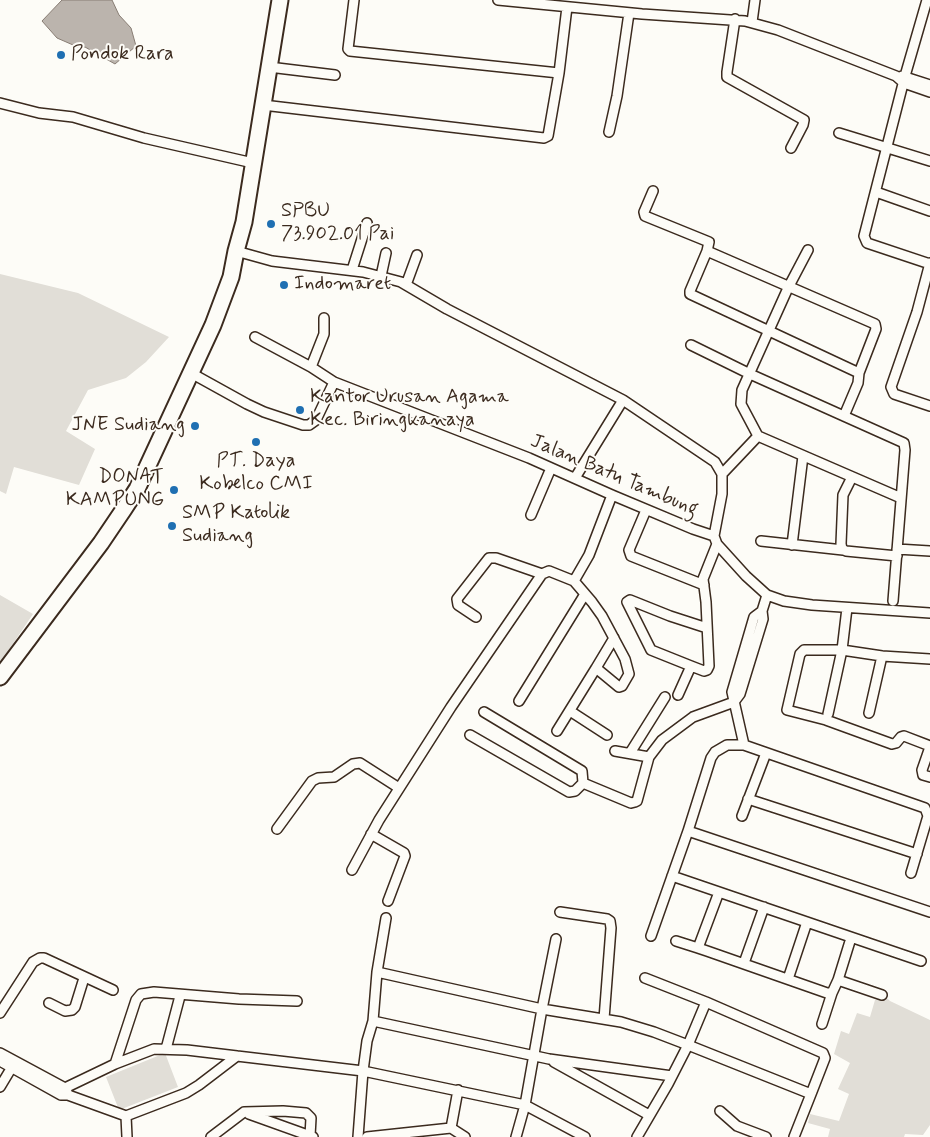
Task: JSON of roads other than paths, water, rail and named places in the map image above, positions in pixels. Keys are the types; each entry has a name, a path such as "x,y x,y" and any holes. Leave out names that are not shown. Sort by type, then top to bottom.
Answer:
{"highway":[{"path":"0,677 106,536 137,488 225,295 244,222 280,0"}],"street":[{"path":"354,0 348,49 350,50 559,73"},
{"path":"498,0 629,13 735,19 752,22 778,30 902,78 930,92"},
{"path":"752,22 755,0"},
{"path":"927,0 911,59 902,78 888,147 864,236 865,242 930,264 917,312 891,387 894,394 930,406"},
{"path":"263,105 544,138 548,136 559,73 567,7"},
{"path":"609,132 617,96 629,13"},
{"path":"735,19 726,75 804,120 792,148"},
{"path":"269,67 335,75"},
{"path":"902,78 930,85"},
{"path":"0,103 39,113 73,117 144,138 253,163"},
{"path":"839,132 930,161"},
{"path":"653,191 644,212 645,216 708,240 710,244 690,294 859,372"},
{"path":"876,192 930,211"},
{"path":"352,270 367,223"},
{"path":"808,250 788,288 742,390 741,404 758,436 901,498"},
{"path":"236,251 272,261 352,270 381,276 406,285 447,309 623,400 711,458 722,474 715,540 704,576 707,628 708,669 704,671 649,648 628,601 630,600 707,628"},
{"path":"707,251 778,281 788,288 875,324 876,329 859,372 858,383 844,416"},
{"path":"381,276 386,253"},
{"path":"406,285 417,255"},
{"path":"311,367 322,341 325,328 324,318"},
{"name":"Jalan Batu Tambung","path":"255,337 311,367 334,382 551,468 694,529 715,540"},
{"path":"691,345 750,374 904,443 894,601"},
{"path":"191,373 264,412 303,425 309,425 316,420 334,382"},
{"path":"575,478 623,400"},
{"path":"722,474 758,436"},
{"path":"792,545 803,456"},
{"path":"531,515 551,468"},
{"path":"843,550 841,544 843,495 852,477"},
{"path":"574,580 589,555 612,495"},
{"path":"646,510 629,550 631,556 704,584"},
{"path":"715,540 746,576 767,595 784,601 847,608 930,613"},
{"path":"761,541 843,550 930,551"},
{"path":"476,617 458,605 457,599 490,558 496,558 542,574"},
{"path":"352,870 371,834 451,707 542,574 549,571 574,580 602,616 624,659 629,676 622,686 618,687 596,668"},
{"path":"519,701 585,594"},
{"path":"583,783 631,802 637,801 649,757 662,740 693,717 734,702 740,694 763,619 762,611 767,595"},
{"path":"828,714 842,650 847,608"},
{"path":"557,731 614,638"},
{"path":"930,659 882,656 842,650 802,651 787,710 826,720 892,744 895,744 904,736 930,746 922,770 923,775 930,777"},
{"path":"869,713 882,656"},
{"path":"678,695 690,666"},
{"path":"630,754 665,697"},
{"path":"734,702 744,745"},
{"path":"570,711 607,735"},
{"path":"470,735 569,792 575,792 583,783 582,771 484,712"},
{"path":"651,936 688,831 710,758 715,752 728,746 744,745 925,808 928,816 911,874"},
{"path":"615,751 649,757"},
{"path":"742,816 766,753"},
{"path":"277,829 312,781 318,778 334,777 353,764 360,763 400,788"},
{"path":"748,799 917,854"},
{"path":"688,831 930,912"},
{"path":"371,834 404,853 405,856 388,901"},
{"path":"672,876 921,961"},
{"path":"698,948 719,892"},
{"path":"744,963 764,907"},
{"path":"560,912 610,921 611,937 604,1019"},
{"path":"358,1137 367,1041 373,1020 377,972 386,918"},
{"path":"788,978 807,922"},
{"path":"822,1024 851,938"},
{"path":"516,1137 534,1056 556,939"},
{"path":"676,941 827,993 832,993"},
{"path":"0,1014 33,962 40,958 44,958 113,990"},
{"path":"377,972 542,1009 604,1019 654,1032 811,1094"},
{"path":"49,1003 65,1011 72,1010 84,978"},
{"path":"645,978 706,1002 823,1053 825,1058 794,1137"},
{"path":"838,980 882,995"},
{"path":"115,1064 138,997 146,992 180,996 297,1001"},
{"path":"166,1049 180,996"},
{"path":"637,1137 688,1045 706,1002"},
{"path":"373,1020 549,1059 672,1076"},
{"path":"64,1092 115,1064 147,1051 166,1049 364,1071 458,1090 524,1105 570,1133 585,1137"},
{"path":"0,1053 64,1092"},
{"path":"0,1061 64,1092 126,1116 186,1093 237,1056"},
{"path":"549,1059 649,1115"},
{"path":"0,1087 12,1067"},
{"path":"451,1128 458,1090"},
{"path":"210,1137 244,1112 283,1111 306,1113 311,1118 312,1136 244,1112"},
{"path":"720,1111 737,1126 766,1137"},
{"path":"126,1116 127,1137"},
{"path":"367,1137 451,1128 465,1137"}],"place":[{"name":"Pondok Rara","path":"61,55"},
{"name":"SPBU 73.902.01 Pai","path":"271,224"},
{"name":"Indomaret","path":"284,285"},
{"name":"Kantor Urusan Agama Kec. Biringkanaya","path":"300,410"},
{"name":"JNE Sudiang","path":"195,426"},
{"name":"PT. Daya Kobelco CMI","path":"256,442"},
{"name":"DONAT KAMPUNG","path":"174,490"},
{"name":"SMP Katolik Sudiang","path":"172,526"}]}
